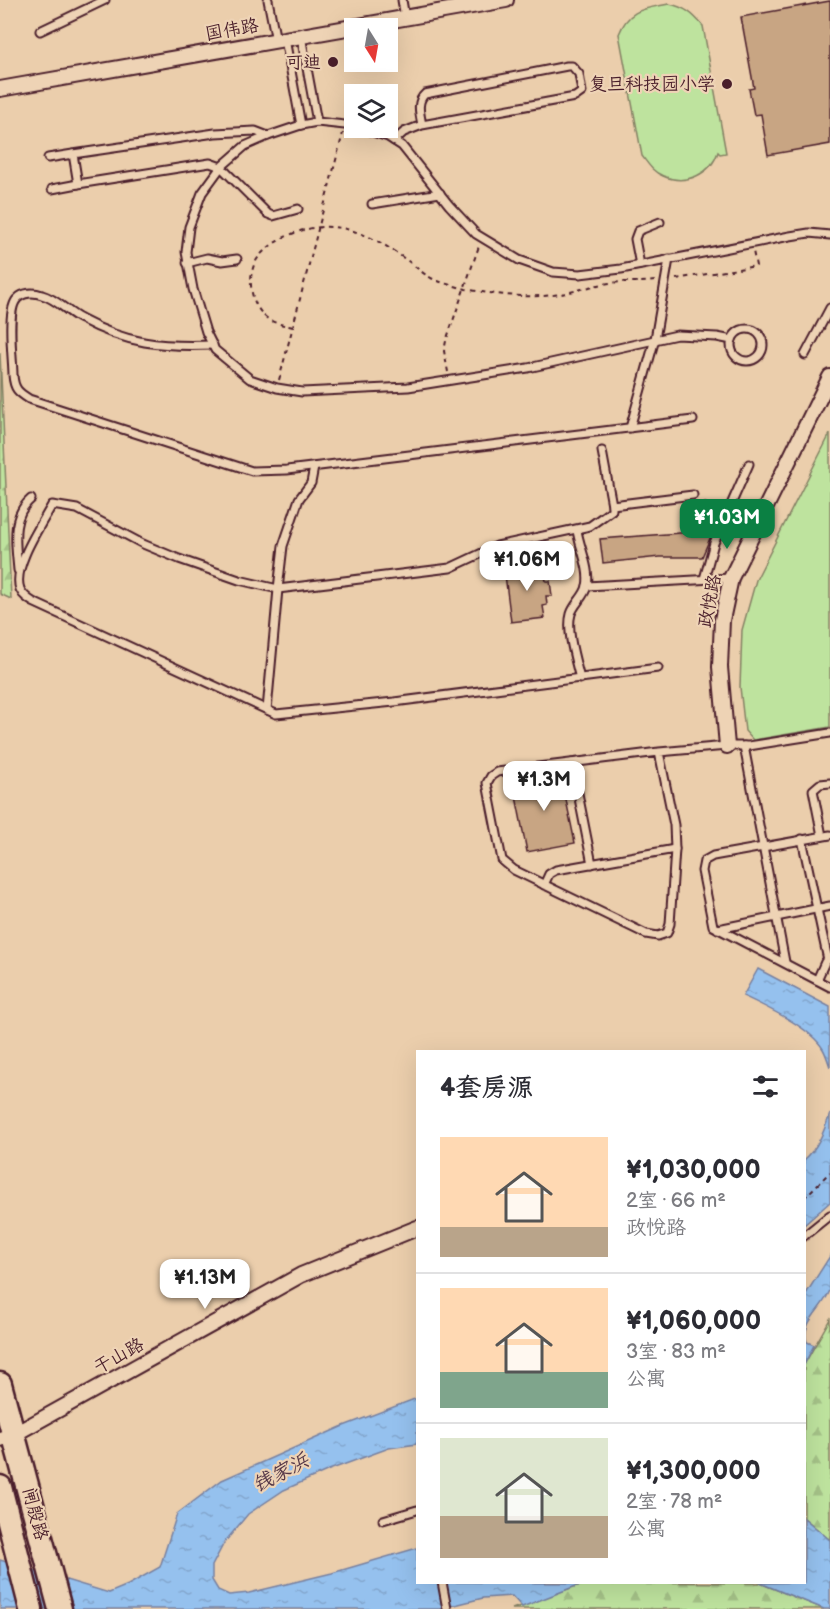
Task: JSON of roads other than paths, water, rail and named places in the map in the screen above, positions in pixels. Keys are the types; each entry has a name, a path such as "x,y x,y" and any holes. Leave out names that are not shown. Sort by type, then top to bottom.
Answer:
{"main road":[{"name":"闸殷路","path":"0,1384 7,1437 50,1569 60,1609"},
{"name":"闸殷路","path":"0,1487 31,1609"}],"street":[{"name":"国伟路","path":"0,89 506,0"},
{"name":"政悦路","path":"727,746 720,667 723,620 731,578 830,377"},
{"name":"干山路","path":"7,1437 301,1275 416,1228"}],"lane":[{"path":"40,31 105,0"},
{"path":"268,0 281,40 301,124"},
{"path":"402,0 405,18"},
{"path":"301,36 317,122"},
{"path":"394,141 404,132 422,125 575,97 582,92 579,74 572,66 567,66 425,94 420,98 419,108 422,125"},
{"path":"344,124 317,122 301,124 245,146 221,167 202,193 189,227 187,263 206,333 213,345 233,366 250,378 277,388 302,392 408,387 528,368 655,339 694,335 732,340"},
{"path":"48,158 215,133 255,131 268,136"},
{"path":"386,138 402,146 476,234 519,260 553,272 580,274 809,233 830,235"},
{"path":"73,154 78,184"},
{"path":"52,189 210,164 221,167 268,214 273,216 298,209"},
{"path":"372,204 440,193"},
{"path":"640,265 635,239 638,231 660,222"},
{"path":"187,263 207,258 222,261 237,259"},
{"path":"630,428 655,339 669,259"},
{"path":"213,345 175,347 143,344 80,319 42,294 24,294 17,298 11,312 14,386 17,392 29,399 252,471 271,472 693,420"},
{"path":"805,355 830,308"},
{"path":"821,326 830,331"},
{"path":"754,331 763,340 761,354 755,359 742,361 732,350 732,340 738,332 754,331"},
{"path":"18,582 21,564 52,505 77,509 178,560 239,580 278,589 450,568 497,546 577,530 598,522 612,510 602,451"},
{"path":"704,579 714,543 749,464"},
{"path":"267,710 278,589 287,532 299,499 311,483 314,467"},
{"path":"612,505 693,495"},
{"path":"31,500 20,512 15,534 18,582 24,596 267,710 281,714 658,668"},
{"path":"577,530 586,569 587,586 571,611 569,623 579,679"},
{"path":"587,586 731,578"},
{"path":"659,752 674,825 675,849 670,924 667,933 658,936 646,934 514,870 502,860 487,783 497,772 659,752 744,746 830,733"},
{"path":"744,746 785,962"},
{"path":"572,763 592,864"},
{"path":"830,783 820,784 813,790 826,835 713,856 704,861 702,871 713,926 830,987"},
{"path":"802,839 829,959 818,980"},
{"path":"544,885 549,874 556,870 675,849"},
{"path":"718,929 830,906"},
{"path":"806,1234 830,1215"},
{"path":"383,1520 416,1510"},
{"path":"442,1584 447,1609"}],"water":[{"path":"758,969 830,1007 830,1067 823,1049 808,1033 787,1018 743,996"},
{"path":"830,1114 830,1202 806,1223 806,1158 823,1133"},
{"path":"830,1256 830,1290 810,1322 806,1335 806,1294"},
{"path":"806,1335 807,1342 814,1345 806,1361"},
{"name":"钱家浜","path":"416,1398 416,1444 389,1448 329,1470 284,1490 248,1514 224,1543 212,1566 212,1580 218,1590 229,1595 249,1593 332,1573 416,1548 416,1584 591,1584 576,1586 522,1607 512,1596 483,1598 439,1609 0,1609 0,1560 109,1593 160,1567 177,1514 222,1480 341,1427"},
{"path":"806,1520 830,1540 830,1609 824,1609 762,1584 806,1584"}],"place":[{"name":"可迪","path":"333,62"},
{"name":"复旦科技园小学","path":"727,84"}]}
